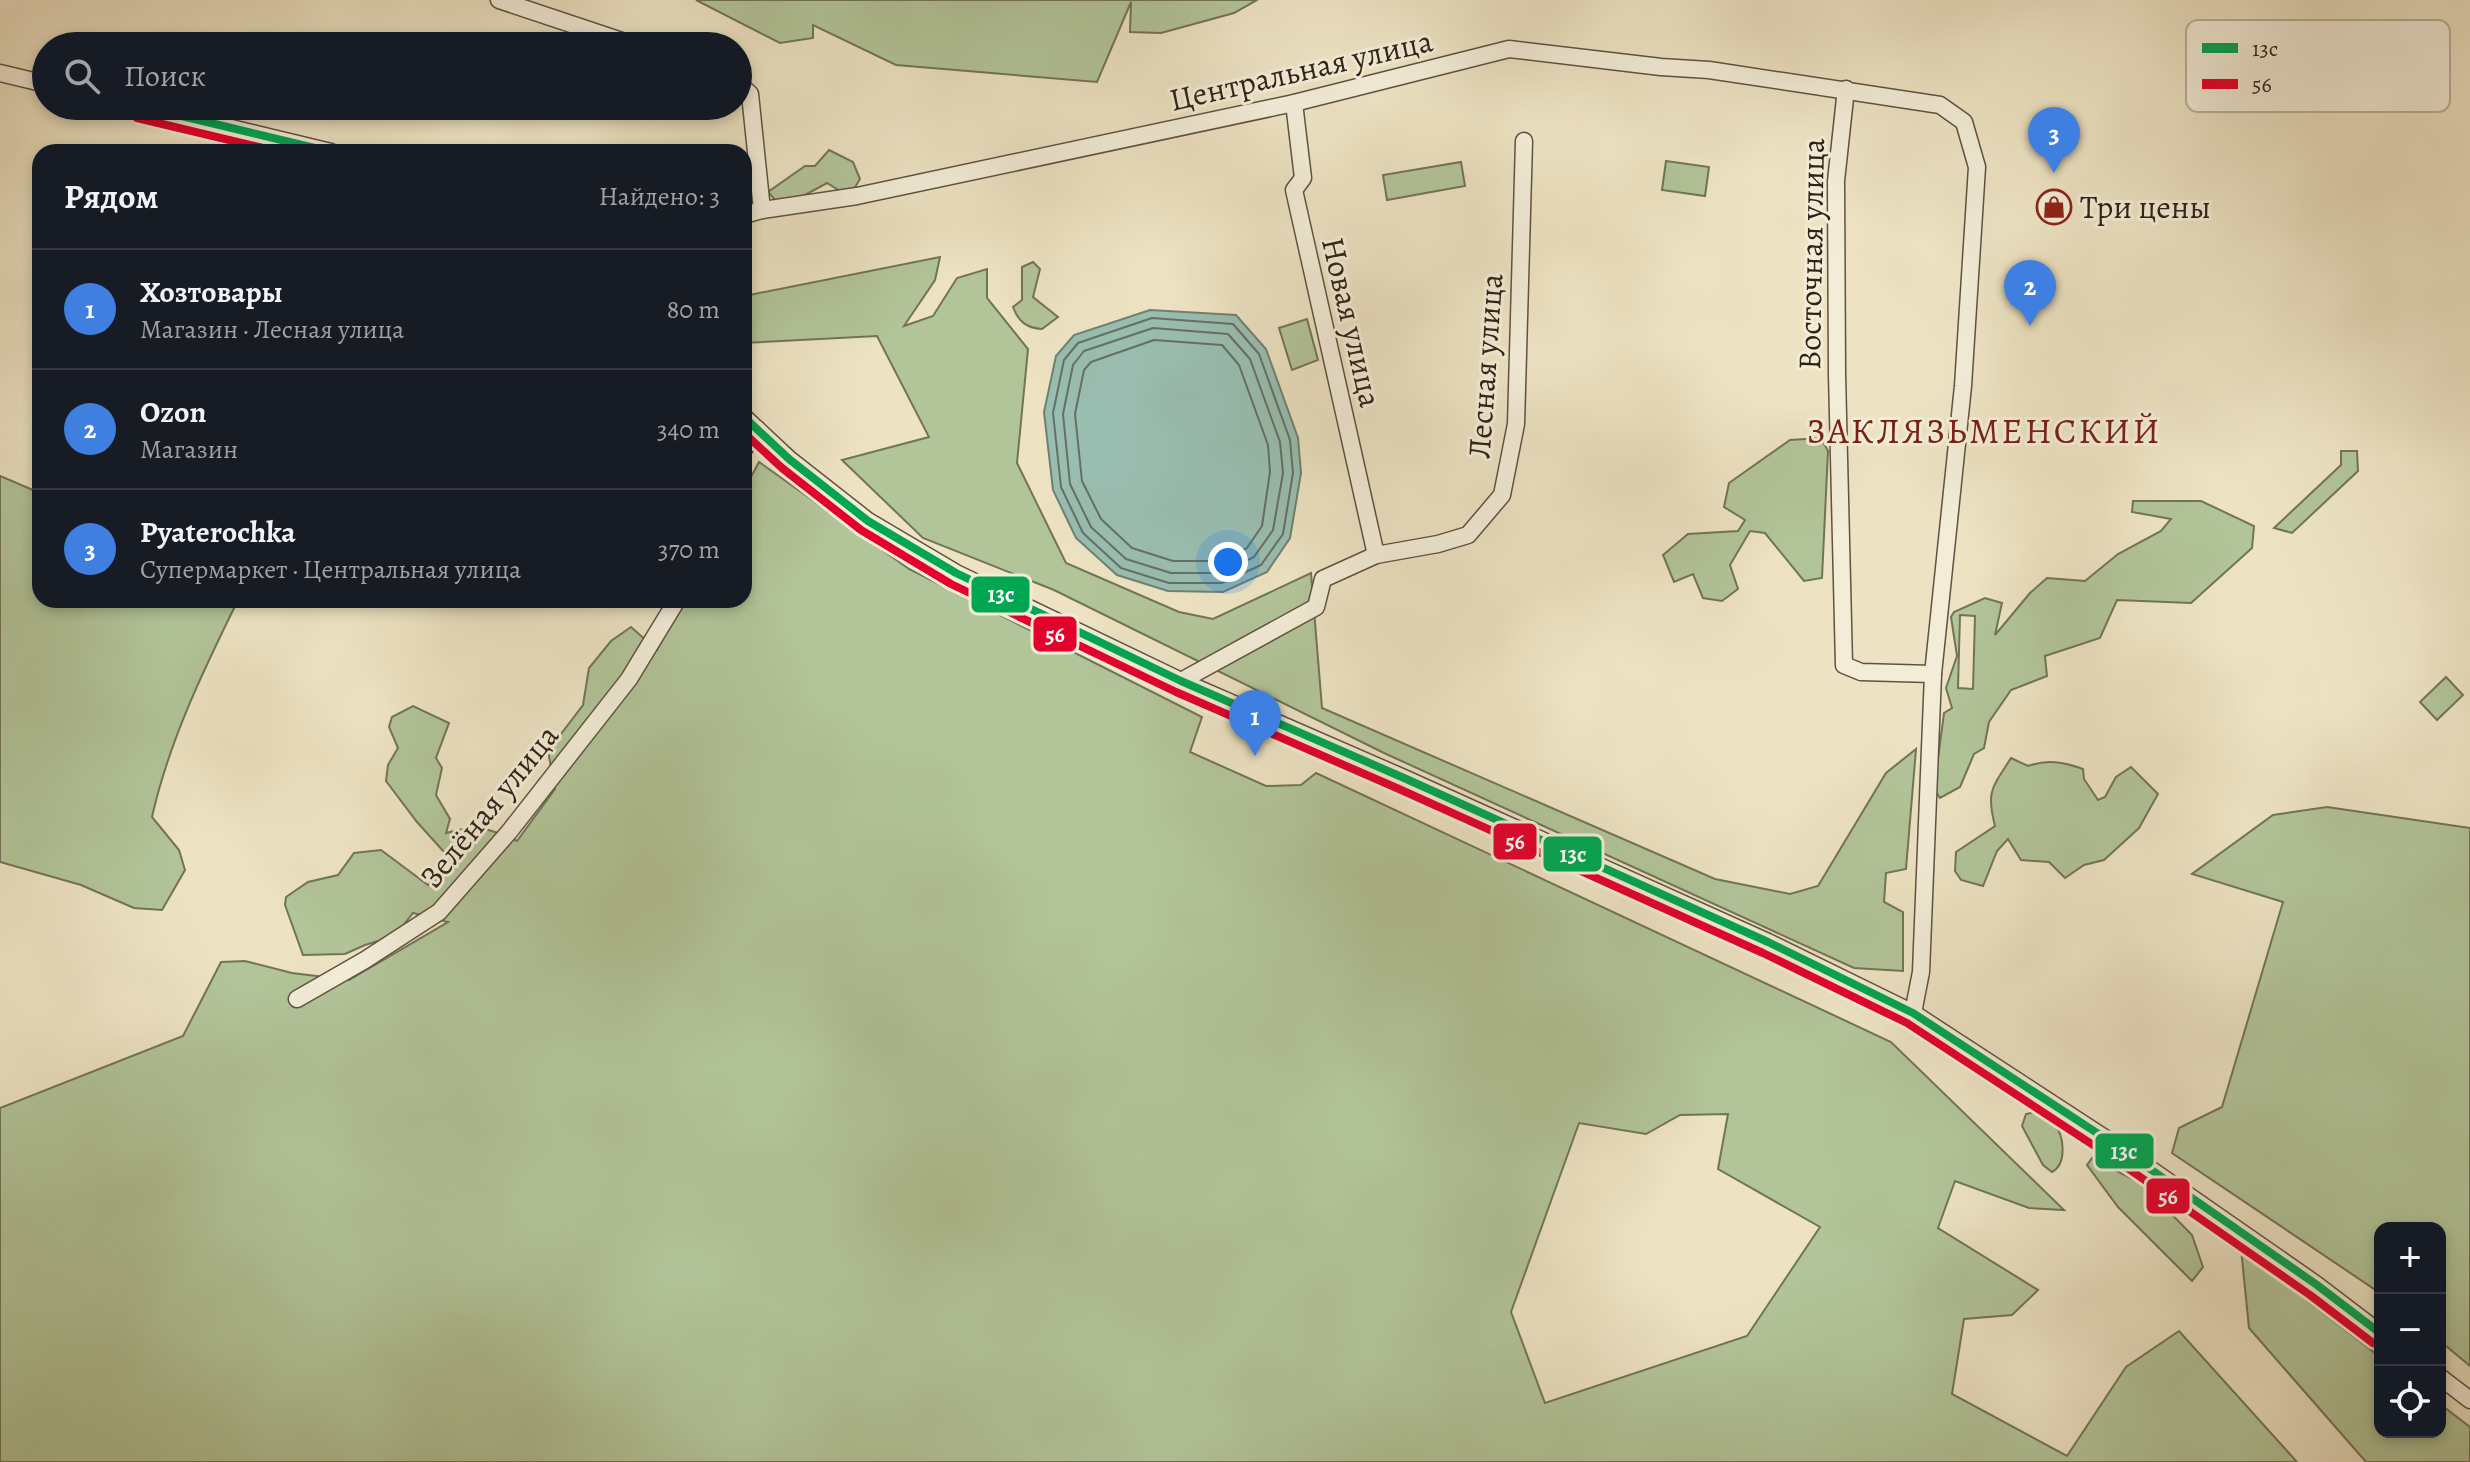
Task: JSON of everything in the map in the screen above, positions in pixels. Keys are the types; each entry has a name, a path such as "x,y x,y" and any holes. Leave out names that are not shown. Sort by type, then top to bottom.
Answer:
{"street":[{"path":"499,0 595,32"},
{"name":"Центральная улица","path":"752,213 857,196 1294,103 1509,49 1709,70 1940,105 1964,122 1977,167 1963,386 1933,674"},
{"path":"0,73 32,81"},
{"name":"Восточная улица","path":"1846,89 1836,181 1837,387 1844,665 1861,672 1933,674"},
{"name":"Новая улица","path":"1294,103 1303,178 1294,190 1376,555"},
{"path":"752,113 762,210"},
{"path":"198,120 298,144"},
{"name":"Лесная улица","path":"1181,681 1316,607 1323,579 1376,555 1438,544 1468,535 1502,495 1516,424 1524,141"},
{"path":"752,424 789,459 868,521 956,573 1181,681 1768,942 1913,1013 2120,1148 2374,1328"},
{"path":"752,437 757,429"},
{"name":"Зелёная улица","path":"297,999 439,912 509,832 629,679 672,608"},
{"path":"1913,1013 1921,972 1933,674"},
{"path":"2446,1382 2470,1400"}],"green space":[{"path":"696,0 1257,0 1234,13 1161,33 1130,32 1131,2 1097,82 896,65 813,25 813,38 780,43"},
{"path":"829,150 853,162 860,179 854,189 840,191 827,183 794,201 776,201 768,192 805,166 815,166"},
{"path":"1666,161 1709,167 1705,196 1662,190"},
{"path":"1461,162 1465,186 1387,200 1383,175"},
{"path":"940,257 935,280 904,326 933,316 957,278 987,269 987,298 1028,349 1017,463 1066,563 1179,612 1213,619 1311,573 1322,708 1715,879 1790,894 1818,886 1886,773 1916,749 1906,869 1886,873 1884,902 1903,912 1903,971 1854,968 1384,753 1054,590 923,538 842,460 929,437 877,336 752,343 752,294"},
{"path":"1033,262 1040,269 1033,297 1058,317 1042,329 1023,323 1013,307 1022,300 1022,267"},
{"path":"1307,319 1318,360 1292,370 1279,328"},
{"path":"1821,438 1828,451 1822,578 1804,581 1765,533 1750,531 1730,565 1738,589 1722,601 1703,598 1693,574 1674,582 1663,555 1688,534 1738,531 1745,520 1724,507 1729,483 1790,440"},
{"path":"2341,451 2357,451 2358,471 2292,533 2274,528 2341,465"},
{"path":"759,462 909,569 1202,717 1190,752 1266,786 1301,785 1316,773 1891,1042 2064,1210 2029,1208 1955,1181 1938,1228 2038,1290 2012,1315 1964,1319 1952,1394 2067,1456 2126,1367 2179,1331 2297,1462 0,1462 0,1108 183,1036 221,962 245,961 292,973 349,980 448,922 413,913 395,936 345,954 303,955 285,905 286,897 308,882 338,875 354,853 381,850 428,885 455,864 386,781 388,765 398,748 389,727 392,717 413,706 449,723 436,758 442,768 436,795 450,819 446,833 482,829 517,841 555,789 548,751 583,705 589,668 611,641 631,627 657,650 680,608 752,608 752,475","holes":["1728,1114 1718,1169 1820,1227 1747,1336 1545,1403 1511,1312 1579,1123 1646,1134 1680,1115"]},
{"path":"0,476 32,490 32,608 234,608 178,733 152,817 179,850 185,870 162,910 134,908 81,885 0,862"},
{"path":"2133,501 2201,501 2254,526 2252,548 2191,603 2117,600 2100,638 2045,656 2047,676 2011,690 1989,722 1984,748 1974,754 1960,787 1940,798 1934,789 1944,713 1952,708 1946,688 1957,656 1951,617 1954,612 1985,598 2002,603 1995,635 2030,593 2047,578 2085,581 2118,554 2161,531 2171,519 2132,512","holes":["1960,615 1975,616 1973,689 1958,688"]},
{"path":"2446,677 2463,695 2437,720 2420,702"},
{"path":"2011,758 2028,766 2056,762 2083,769 2084,779 2098,800 2105,797 2116,777 2131,767 2158,794 2139,828 2104,860 2084,865 2065,878 2049,862 2021,860 2008,839 1997,851 1983,886 1961,880 1955,871 1956,852 1995,826 1992,790"},
{"path":"2327,807 2470,828 2470,1366 2446,1346 2446,1222 2374,1222 2374,1289 2172,1153 2179,1128 2222,1107 2283,902 2192,874 2273,815"},
{"path":"2035,1112 2053,1123 2062,1142 2060,1163 2052,1172 2043,1165 2022,1126 2026,1114"},
{"path":"2092,1158 2142,1184 2192,1235 2203,1267 2192,1281 2118,1207 2087,1165"},
{"path":"2241,1249 2374,1352 2374,1438 2446,1438 2446,1409 2470,1427 2470,1462 2366,1462 2249,1328"}],"water":[{"path":"1150,310 1236,315 1266,349 1298,438 1301,473 1290,538 1267,572 1223,592 1168,591 1117,575 1076,538 1053,490 1044,412 1056,356 1074,335"}],"transit line":[{"name":"56","path":"145,120 246,144"},
{"name":"13с","path":"198,120 298,144"},
{"name":"13с","path":"752,424 789,459 868,521 956,573 1181,681 1768,942 1913,1013 2120,1148 2374,1328"},
{"name":"56","path":"752,440 861,530 951,584 1176,692 1763,953 1907,1023 2113,1158 2310,1295 2373,1343"}],"place":[{"name":"Pyaterochka","path":"2054,173"},
{"name":"Три цены","path":"2054,207"},
{"name":"Ozon","path":"2030,326"},
{"name":"Хозтовары","path":"1255,756"}],"district":[{"name":"ЗАКЛЯЗЬМЕНСКИЙ","path":"1984,430"}]}
